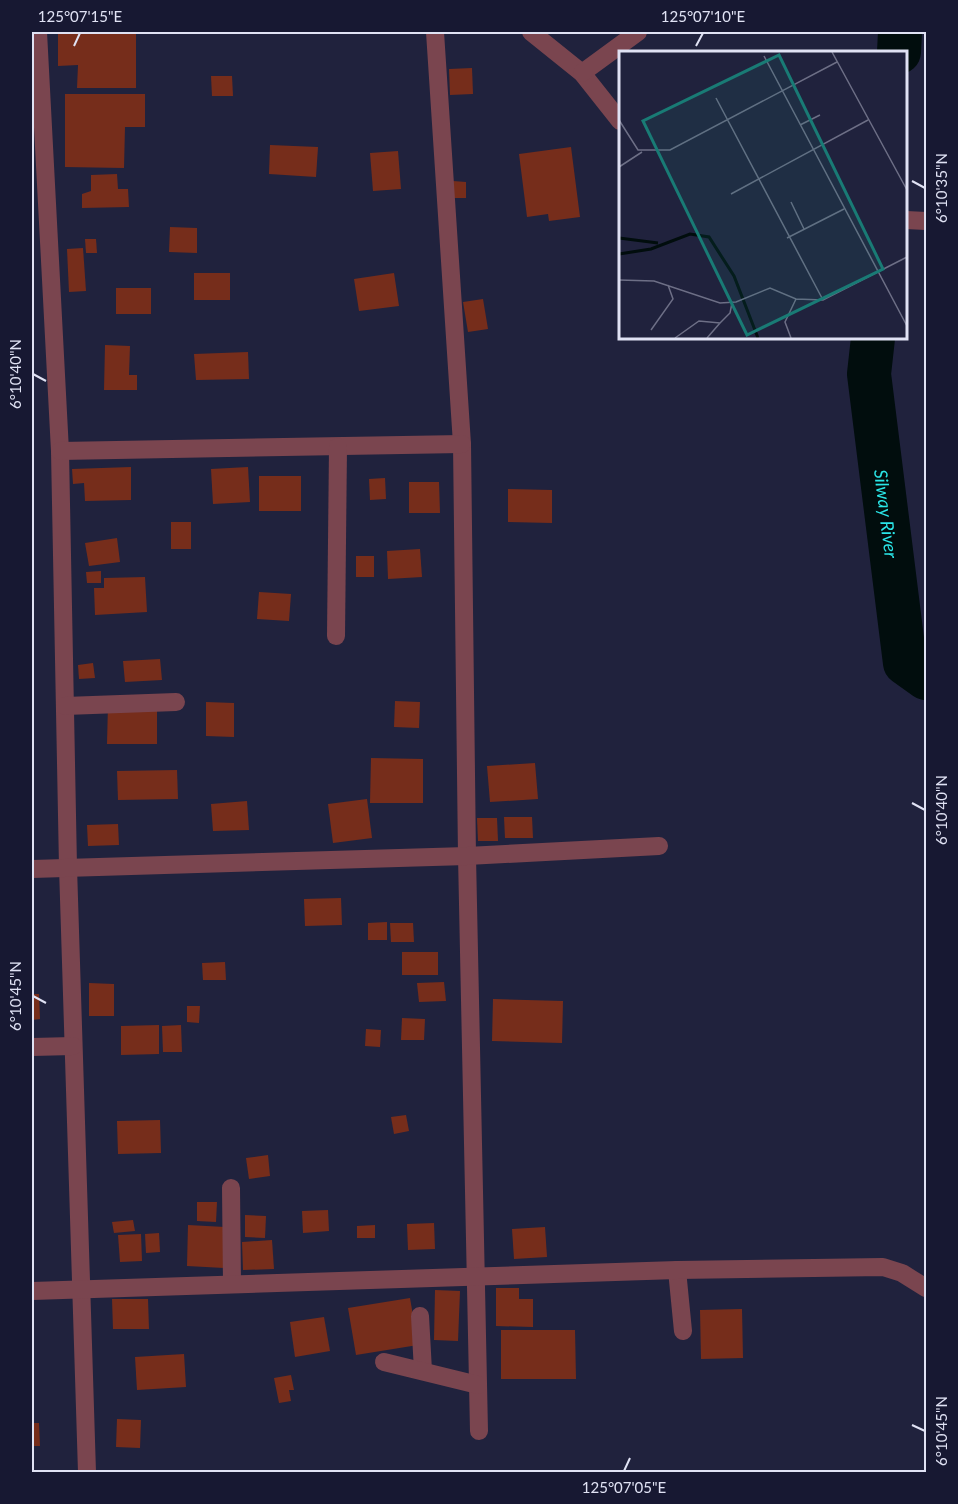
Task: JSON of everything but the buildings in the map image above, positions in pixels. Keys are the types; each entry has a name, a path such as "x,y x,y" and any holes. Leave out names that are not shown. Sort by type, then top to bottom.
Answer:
{"street":[{"path":"38,32 60,451 68,867 87,1473"},
{"path":"435,32 462,444 467,856 479,1431"},
{"path":"531,32 582,73 619,119"},
{"path":"582,73 638,32"},
{"path":"907,220 927,221"},
{"path":"60,451 462,444"},
{"path":"336,636 338,447"},
{"path":"66,706 176,702"},
{"path":"32,869 467,856 658,846"},
{"path":"32,1047 73,1046"},
{"path":"231,1188 232,1284"},
{"path":"32,1291 677,1270 883,1266 902,1273 927,1288"},
{"path":"677,1270 683,1330"},
{"path":"420,1316 423,1371"},
{"path":"384,1362 478,1385"}],"waterway":[{"name":"Silway River","path":"899,51 900,32"},
{"name":"Silway River","path":"873,339 869,374 905,663 926,678"}]}
